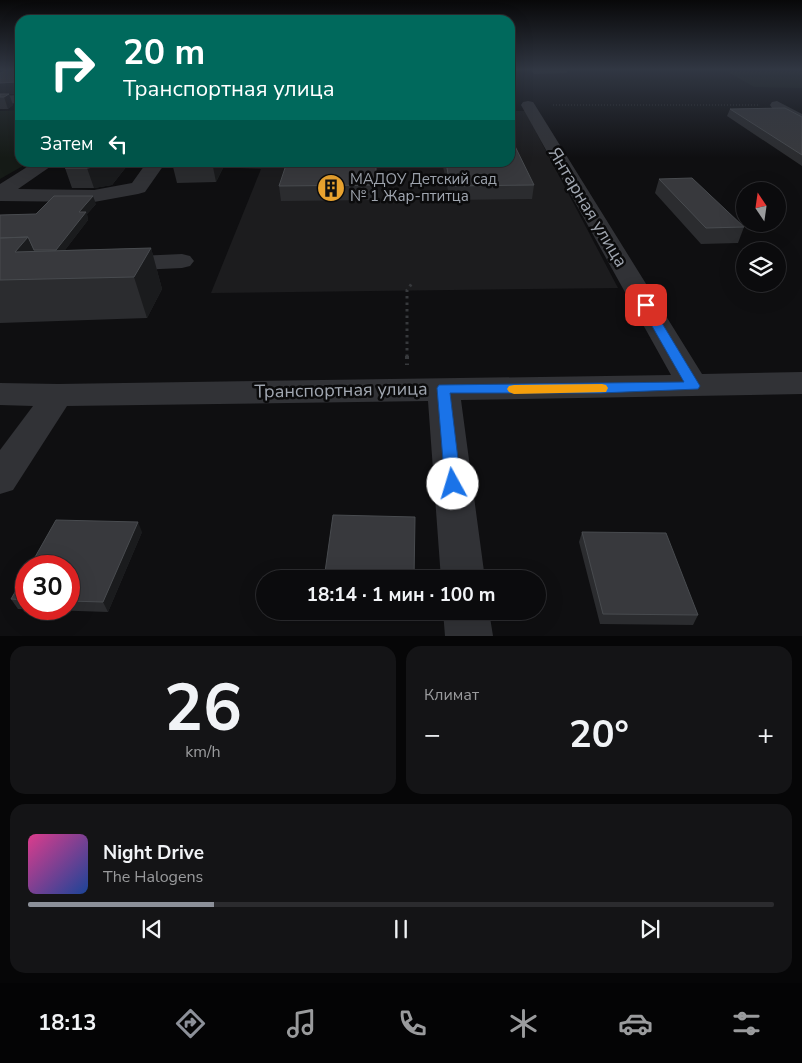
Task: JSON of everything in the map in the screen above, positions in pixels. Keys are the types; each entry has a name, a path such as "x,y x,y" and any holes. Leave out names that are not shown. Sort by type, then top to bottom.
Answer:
{"street":[{"path":"0,100 15,99"},
{"path":"777,105 802,105"},
{"path":"777,105 802,120"},
{"name":"Янтарная улица","path":"528,106 693,386"},
{"path":"0,193 40,167"},
{"path":"0,193 94,196 138,188 153,167"},
{"path":"96,265 182,261"},
{"name":"Транспортная улица","path":"0,394 58,395 443,388 599,388 802,383"},
{"path":"443,388 462,570"},
{"path":"0,480 58,395"},
{"path":"467,620 469,636"}],"path":[{"path":"528,106 777,105"},
{"path":"408,373 407,290 413,282"}],"shaded area":[{"path":"15,110 15,167 21,167 0,179 0,111"},
{"path":"515,111 525,111 618,288 211,293 261,169 239,168 515,167"}],"building":[{"path":"785,108 802,117 802,155 730,109"},
{"path":"515,146 534,185 450,186 447,167 515,167"},
{"path":"66,167 93,167 87,168"},
{"path":"285,167 376,167 376,185 279,186"},
{"path":"692,178 736,219 736,227 706,228 659,179"},
{"path":"54,196 93,196 79,212 86,212 56,250 34,250 28,237 0,238 0,215 36,214"},
{"path":"28,237 15,252 151,248 134,277 0,280 0,238"},
{"path":"333,515 415,517 414,570 325,570"},
{"path":"56,520 138,522 103,602 80,601 80,555 36,555"},
{"path":"582,532 666,533 698,615 603,614"}],"slow traffic":[{"path":"514,389 602,388"}],"place":[{"name":"МАДОУ Детский сад № 1 Жар-птитца","path":"331,188"}],"route":[{"path":"453,484 443,388 693,386 646,305"}]}
